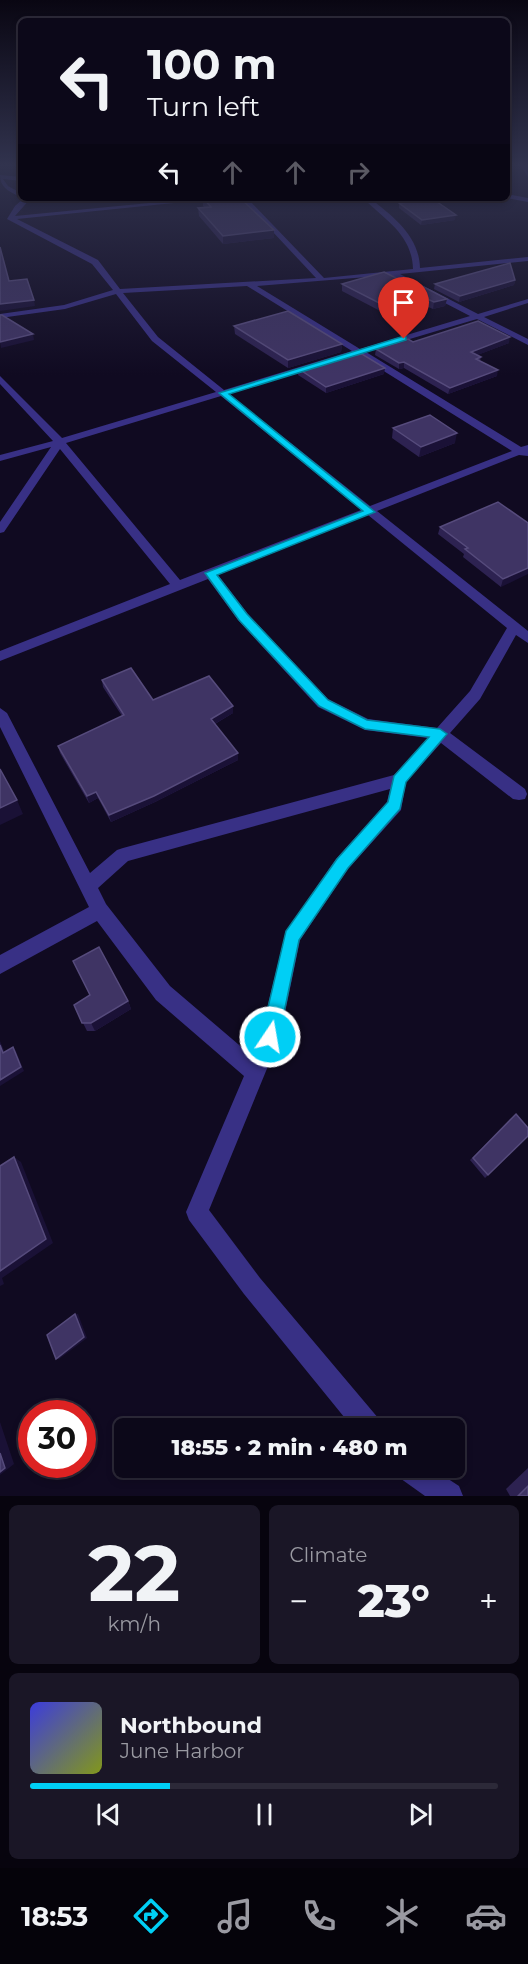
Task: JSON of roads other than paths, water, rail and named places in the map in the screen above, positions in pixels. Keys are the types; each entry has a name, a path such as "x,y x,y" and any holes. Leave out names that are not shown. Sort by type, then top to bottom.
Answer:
{"street":[{"path":"44,236 94,262 155,339 521,632 475,695 399,780 395,805 342,864 292,937 270,1037 197,1212 252,1286 362,1418"},
{"path":"280,236 322,280"},
{"path":"409,236 418,259 417,271"},
{"path":"0,316 65,307 116,291 322,280 527,259"},
{"path":"392,273 528,342"},
{"path":"249,284 525,451"},
{"path":"0,458 528,301"},
{"path":"0,380 60,442 178,586"},
{"path":"0,530 60,442"},
{"path":"0,656 525,451"},
{"path":"210,573 243,617 323,703 365,724 440,734 519,794"},
{"path":"0,712 100,910 162,993 255,1072"},
{"path":"88,886 123,855 399,780"},
{"path":"0,965 100,910"},
{"path":"422,1478 449,1496"}]}
